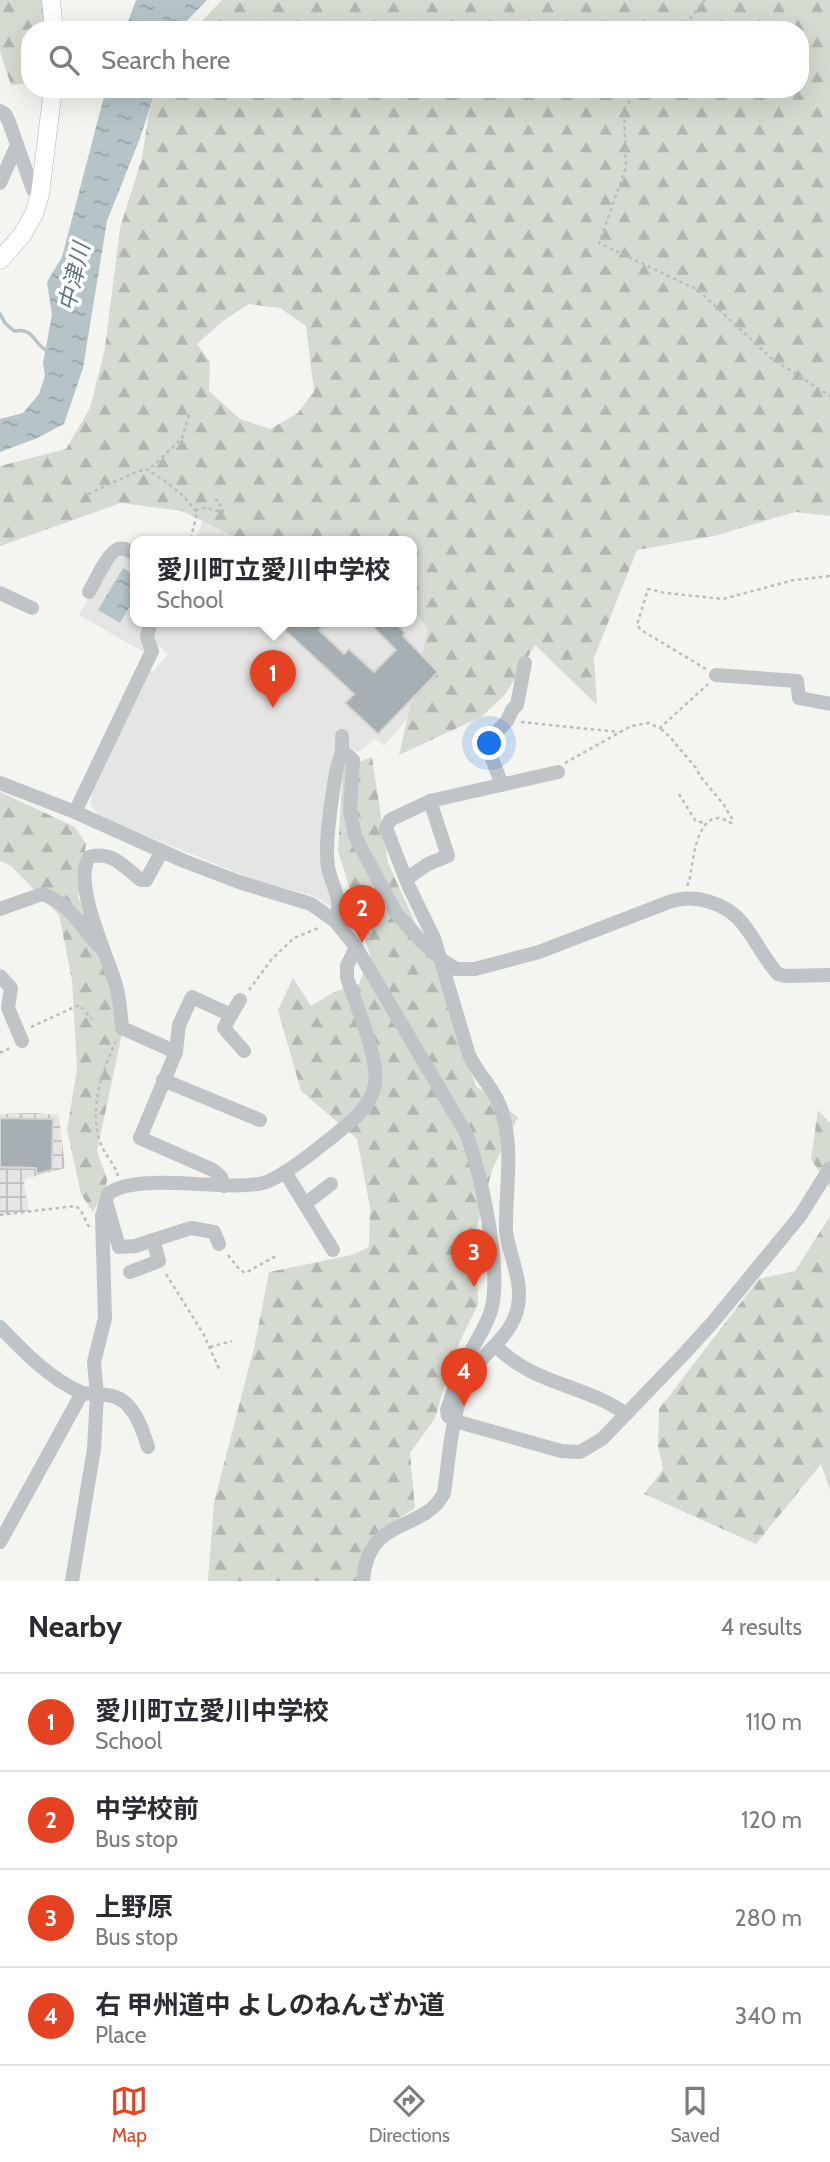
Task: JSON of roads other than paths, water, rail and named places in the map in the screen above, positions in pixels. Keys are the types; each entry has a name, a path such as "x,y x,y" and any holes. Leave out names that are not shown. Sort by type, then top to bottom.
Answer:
{"main road":[{"path":"51,0 53,21"},
{"path":"0,260 29,226 34,214 40,194 52,98"}],"street":[{"path":"0,111 5,114 33,190 40,194"},
{"path":"0,183 17,145"},
{"path":"89,592 113,552 120,548 130,552"},
{"path":"0,593 32,608"},
{"path":"75,812 152,651 147,637 150,627"},
{"path":"502,785 486,743 508,721 517,705 525,663"},
{"path":"716,675 797,681 799,698 830,704"},
{"path":"335,921 340,909 328,859 342,736"},
{"path":"342,754 353,760 350,811 358,842 396,913 421,941 456,970 475,969 539,952 680,898 699,899 715,904 738,919 778,974 809,977 830,975"},
{"path":"363,1581 364,1569 378,1540 440,1501 444,1493 455,1421 472,1372 496,1346 512,1322 519,1300 506,1231 509,1155 502,1112 494,1093 469,1055 434,938 406,880 386,828 390,820 430,801 558,772"},
{"path":"0,783 239,881 311,904 335,921 356,947 466,1133 476,1160 491,1242 494,1287 485,1325 460,1373 447,1409 449,1416 455,1421 561,1451 580,1451 593,1446 706,1330 741,1289 800,1216 830,1168"},
{"path":"406,880 428,864 448,856 430,801"},
{"path":"162,851 146,880 141,880 108,855 89,857 85,864 85,893 118,992 122,1028 176,1052"},
{"path":"0,909 42,894 69,908 102,949"},
{"path":"72,1581 91,1475 97,1395 94,1362 104,1318 102,1216 108,1194 123,1186 163,1182 224,1186 265,1182 285,1172 356,1117 372,1094 375,1084 374,1059 346,972 346,966 356,947"},
{"path":"0,976 11,988 8,1008 20,1037"},
{"path":"224,1186 221,1177 213,1170 140,1138 176,1052 179,1025 192,997 231,1015"},
{"path":"240,1000 224,1028 244,1051"},
{"path":"163,1080 260,1120"},
{"path":"285,1172 333,1250"},
{"path":"305,1204 331,1184"},
{"path":"105,1202 110,1210 118,1247 135,1246 191,1228 214,1232 219,1244"},
{"path":"130,1272 159,1261 153,1240"},
{"path":"3,1336 48,1373 82,1393 117,1396 130,1407 148,1447"},
{"path":"496,1346 533,1374 612,1404 626,1414"},
{"path":"0,1542 82,1393"}],"water":[{"path":"136,0 207,0 187,21 128,21"},
{"name":"中津川","path":"104,98 153,98 107,221 83,368 64,424 35,439 0,452 0,419 23,413 39,394 45,375 43,363 52,315 47,282 62,257"},
{"path":"123,568 130,572 130,606 120,623 98,610"}],"waterway":[{"path":"0,314 14,331 21,330 30,334 49,352"}],"place":[{"name":"愛川町立愛川中学校","path":"273,708"},
{"name":"中学校前","path":"362,943"},
{"name":"上野原","path":"474,1287"},
{"name":"右 甲州道中 よしのねんざか道","path":"464,1406"}]}
